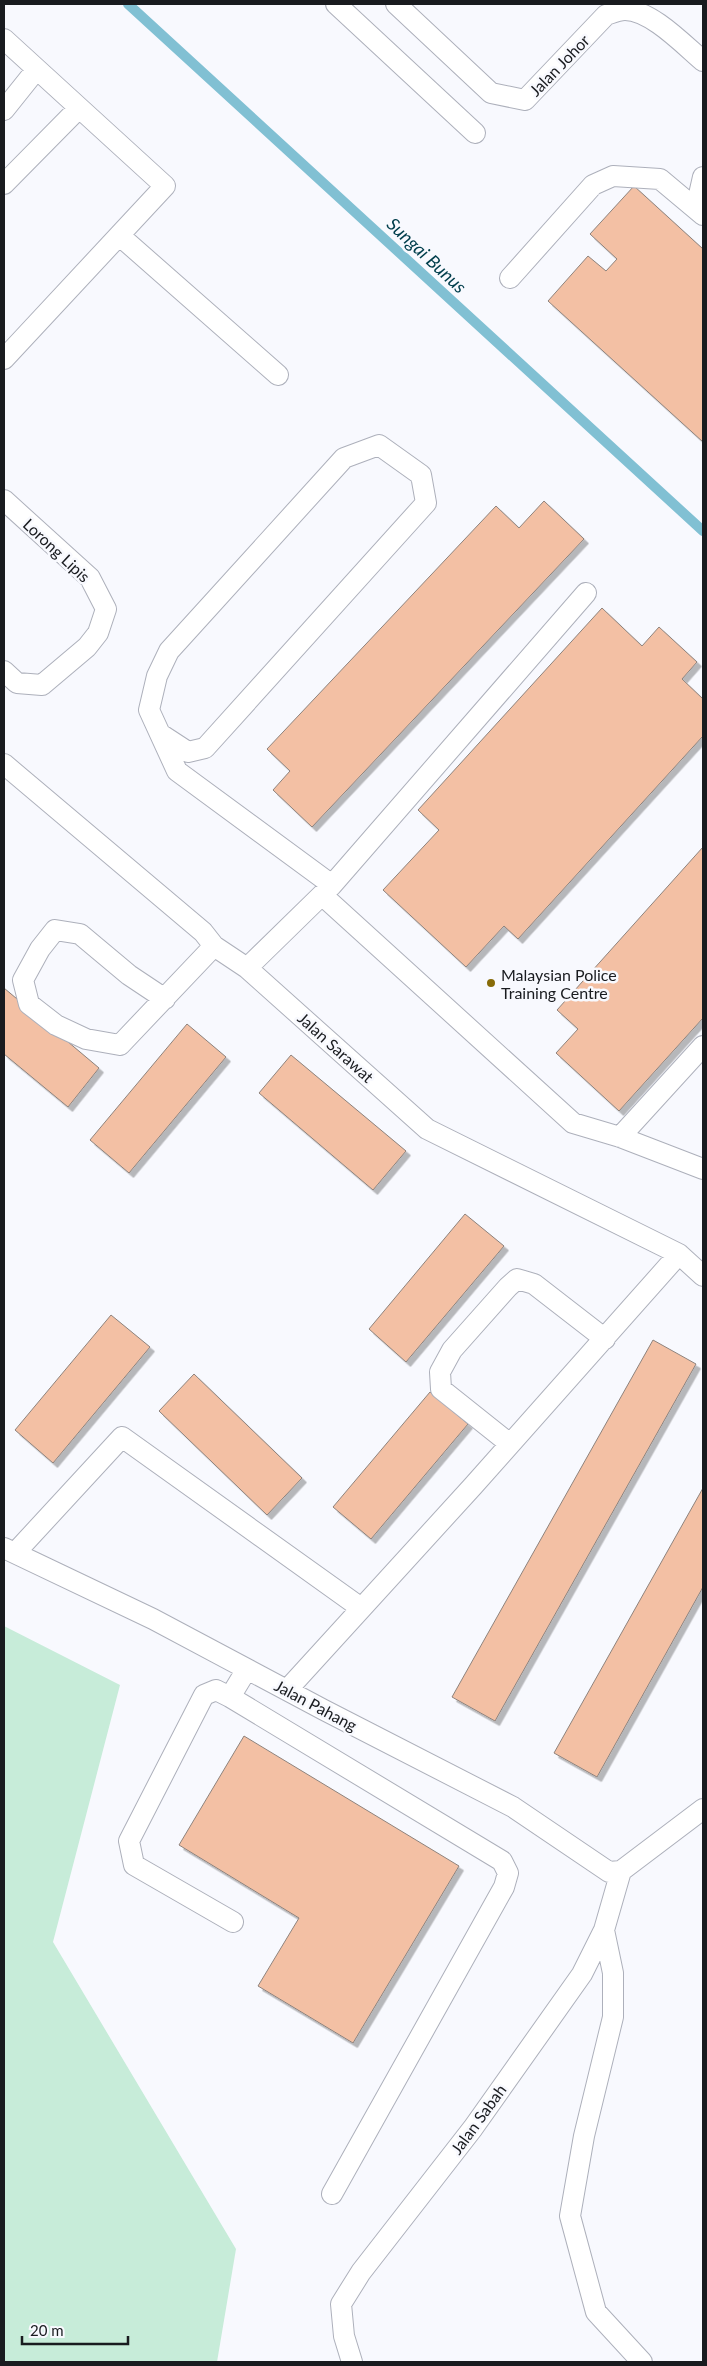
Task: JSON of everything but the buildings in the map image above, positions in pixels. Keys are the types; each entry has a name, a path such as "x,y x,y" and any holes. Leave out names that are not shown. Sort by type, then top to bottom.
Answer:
{"lane":[{"path":"336,4 475,133"},
{"name":"Jalan Johor","path":"396,4 492,93 525,100 606,15 624,10 640,8 703,61"},
{"path":"4,39 78,109 165,186 4,359"},
{"path":"4,110 36,70"},
{"path":"4,184 78,109"},
{"path":"510,278 593,185 612,176 660,178 699,212"},
{"path":"699,212 703,177"},
{"path":"120,236 278,375"},
{"path":"162,735 188,752 206,748 426,503 421,475 379,445 344,458 169,651 157,676 149,710 162,735 177,772 327,890 573,1123 620,1137 703,1169"},
{"name":"Lorong Lipis","path":"4,500 90,578 106,608 98,633 87,647 42,685 17,683 4,671"},
{"path":"247,968 327,890 586,593"},
{"name":"Jalan Sarawat","path":"4,764 203,932 214,946 247,968 427,1128 679,1254 703,1276"},
{"path":"165,999 128,976 80,934 55,930 40,949 23,980 29,1004 56,1025 86,1039 120,1045 165,999 214,946"},
{"path":"620,1137 703,1046"},
{"path":"287,1690 605,1339 679,1254"},
{"path":"510,1444 441,1389 440,1372 452,1350 508,1287 517,1279 534,1284 605,1339"},
{"path":"9,1551 122,1436 361,1608"},
{"name":"Jalan Pahang","path":"9,1551 153,1619 513,1807 609,1872 621,1872"},
{"path":"230,1697 247,1669"},
{"path":"233,1922 134,1865 129,1842 204,1695 216,1690 502,1861 508,1874 504,1886 332,2194"},
{"path":"621,1872 703,1809"},
{"name":"Jalan Sabah","path":"352,2362 344,2336 341,2304 362,2272 472,2128 582,1974 604,1930 621,1872"},
{"path":"604,1930 614,1973 613,2017 584,2136 570,2216 596,2312 642,2362"}],"green space":[{"path":"4,1626 120,1685 53,1942 236,2249 217,2362 4,2362"}],"waterway":[{"name":"Sungai Bunus","path":"128,4 703,531"}],"place":[{"name":"Malaysian Police Training Centre","path":"491,983"}]}
